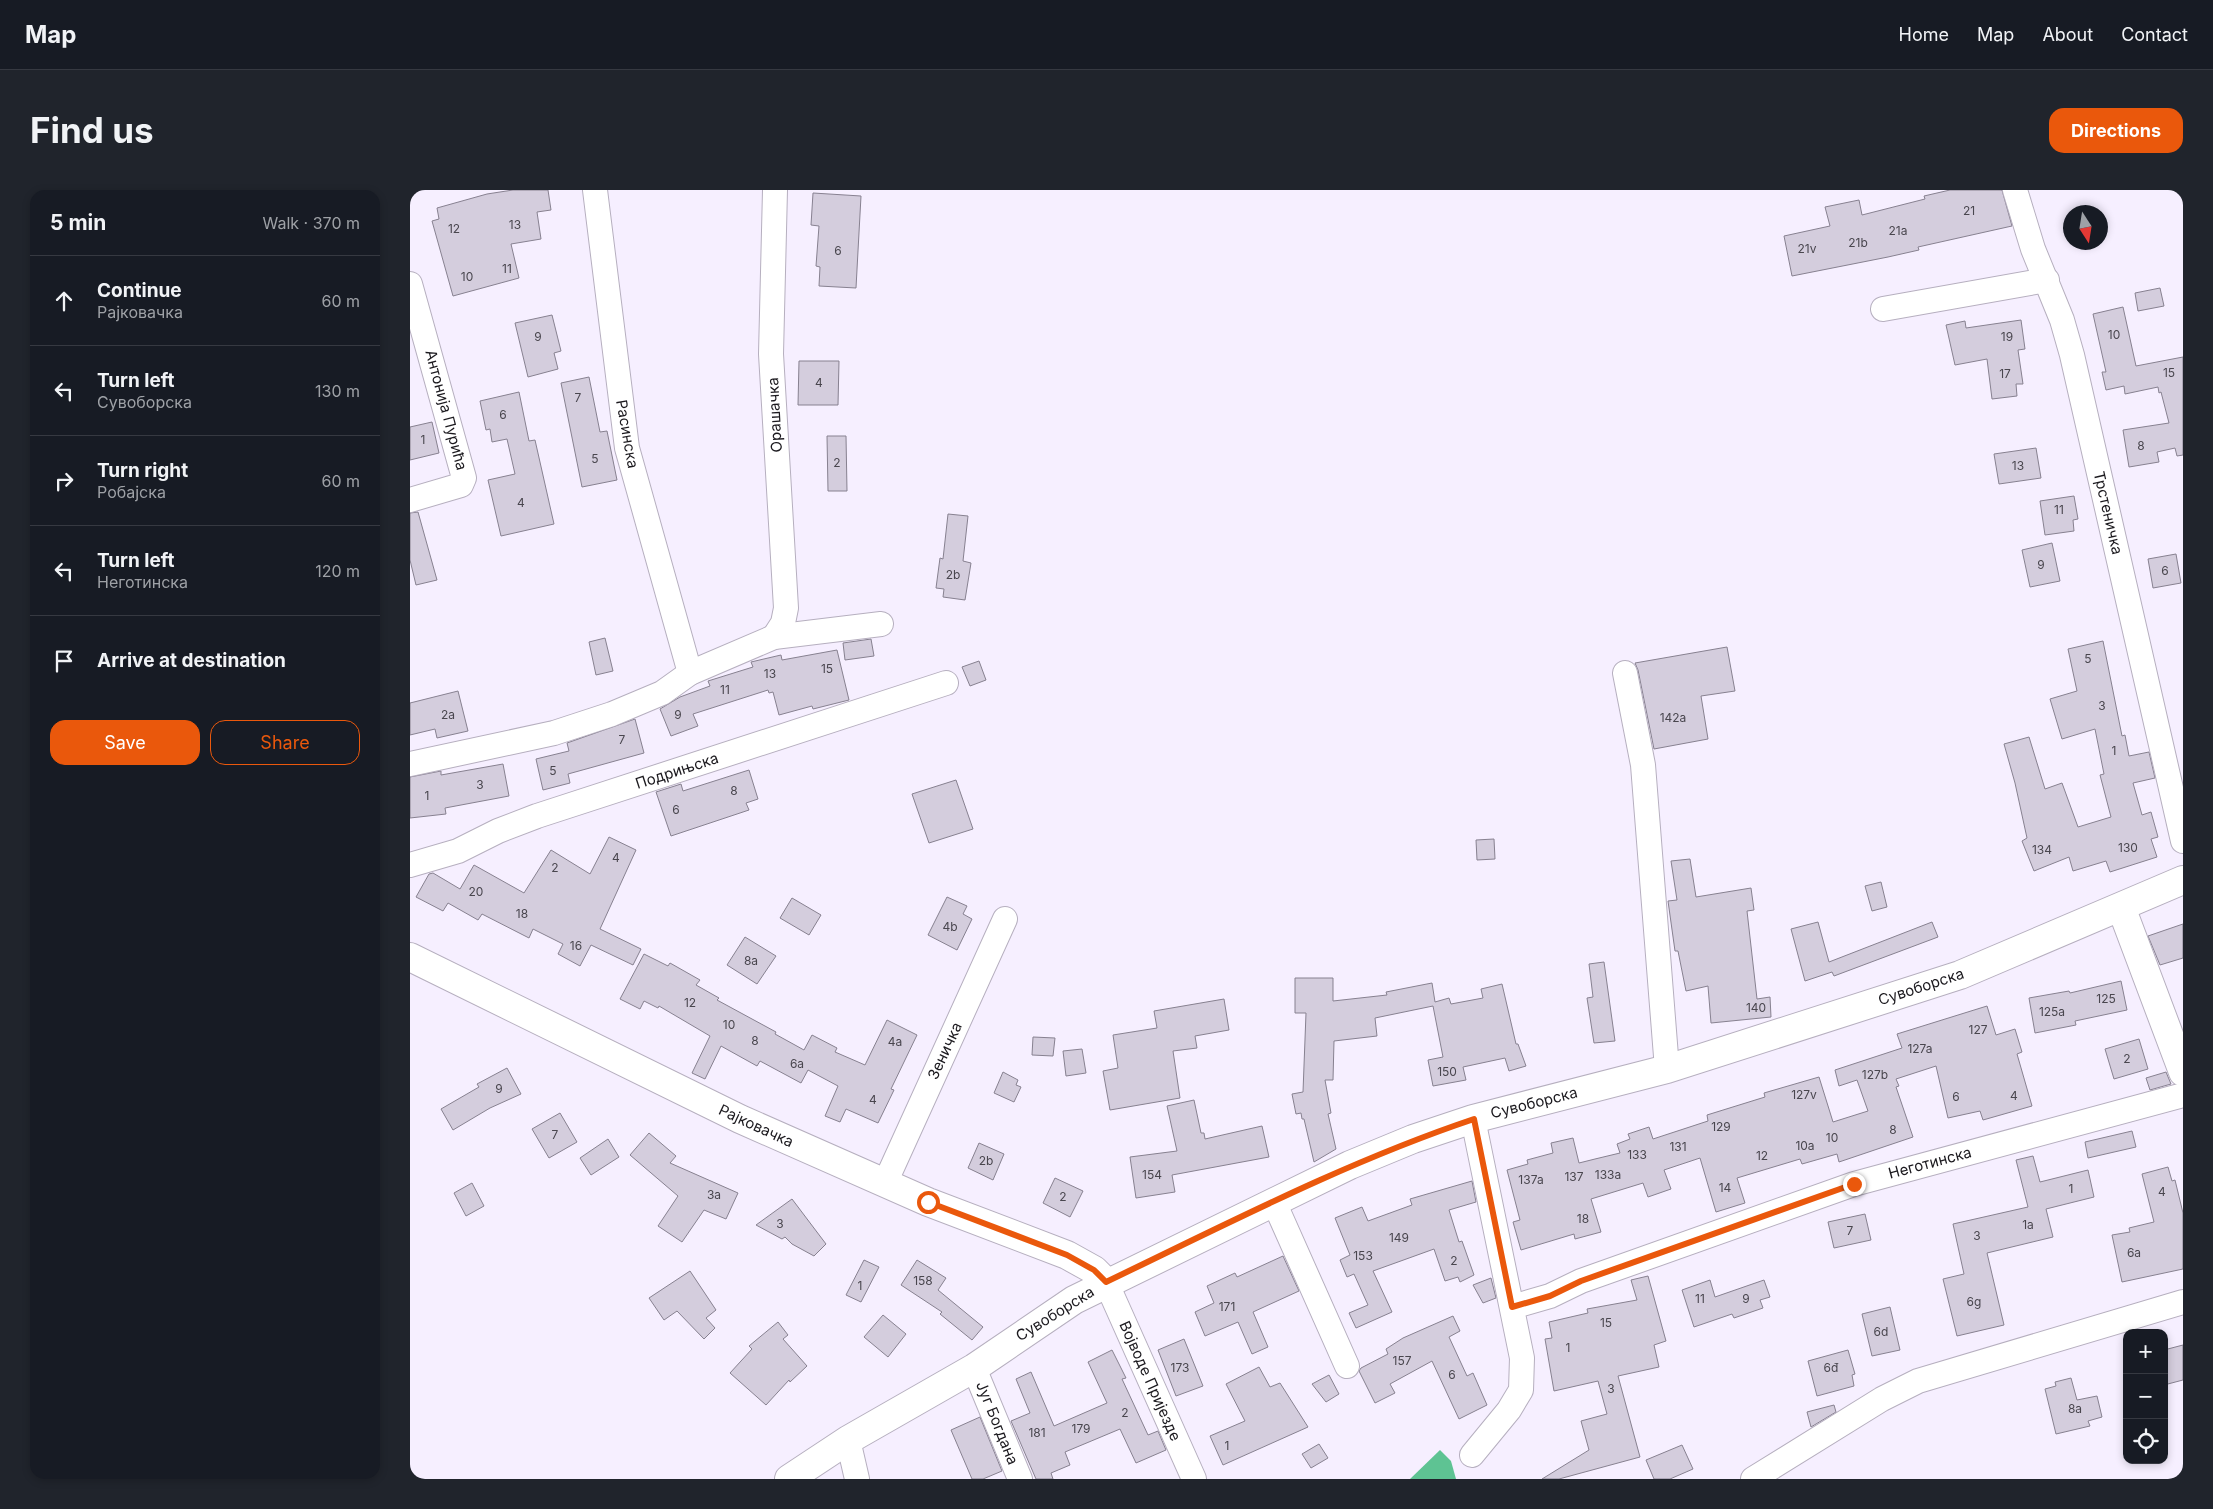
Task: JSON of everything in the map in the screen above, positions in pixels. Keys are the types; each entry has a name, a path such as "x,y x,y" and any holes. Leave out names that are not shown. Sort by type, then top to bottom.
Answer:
{"main road":[{"name":"Сувоборска","path":"789,1479 848,1440 974,1368 1066,1304 1106,1282 1350,1165 1414,1139 1474,1119 1667,1069 1960,975 2183,880"},
{"path":"2120,907 2183,1072"},
{"name":"Рајковачка","path":"410,957 740,1119 928,1202 1067,1255 1094,1270 1106,1282"}],"street":[{"name":"Расинска","path":"595,190 627,448 690,672"},
{"name":"Орашачка","path":"774,637 783,623 786,608 771,354 775,190"},
{"name":"Трстеничка","path":"2016,190 2033,249 2062,320 2072,355 2183,841"},
{"path":"1883,309 2047,280"},
{"name":"Антонија Пурића","path":"410,284 464,478 461,485 410,500"},
{"path":"410,764 554,733 604,716 662,693 690,672 774,637 881,624"},
{"path":"1625,673 1643,765 1667,1069"},
{"name":"Подрињска","path":"410,865 458,851 498,831 537,816 946,683"},
{"name":"Зеничка","path":"885,1183 1005,919"},
{"name":"Неготинска","path":"1512,1307 1550,1296 1581,1281 1854,1184 2183,1095"},
{"path":"1472,1455 1510,1410 1521,1390 1522,1358 1474,1119"},
{"path":"1274,1202 1347,1366"},
{"name":"Војводе Пријезде","path":"1106,1282 1194,1479"},
{"path":"1753,1479 1882,1399 1918,1381 2183,1302"},
{"name":"Југ Богдана","path":"974,1368 1020,1479"},
{"path":"848,1440 857,1479"}],"green space":[{"path":"1440,1450 1451,1461 1456,1479 1410,1479"}],"building":[{"path":"513,190 548,190 551,210 537,212 541,239 511,244 519,278 453,296 432,221 439,219 437,208 487,194"},
{"path":"1950,190 2002,190 2012,226 1918,247 1919,250 1792,276 1784,236 1830,226 1825,207 1859,200 1862,215 1925,199 1924,196"},
{"path":"813,193 861,196 856,288 819,286 820,267 816,266 819,226 811,225"},
{"path":"2160,288 2164,306 2138,311 2135,293"},
{"path":"2123,307 2136,366 2183,357 2183,455 2177,456 2175,448 2157,452 2159,462 2129,467 2123,430 2169,423 2158,387 2125,394 2124,386 2106,390 2102,372 2106,372 2093,314"},
{"path":"552,315 561,351 554,353 558,369 528,377 515,323"},
{"path":"2021,320 2025,349 2018,350 2023,384 2016,384 2017,396 1992,399 1987,359 1955,365 1946,325 1965,321 1966,328"},
{"path":"799,361 839,361 838,405 798,405"},
{"path":"589,377 600,432 607,431 617,480 582,487 561,383"},
{"path":"519,392 529,441 535,440 554,524 501,536 488,480 515,474 507,439 492,442 490,429 486,430 480,401"},
{"path":"432,422 439,453 410,460 410,427"},
{"path":"827,436 846,436 847,491 828,491"},
{"path":"2036,448 2041,478 1999,484 1994,454"},
{"path":"2074,496 2078,519 2073,520 2074,531 2045,535 2040,501"},
{"path":"418,512 437,580 416,585 410,560 410,513"},
{"path":"948,514 968,516 963,561 971,563 965,600 943,597 944,589 936,588 940,558 943,559"},
{"path":"2052,543 2060,581 2030,587 2022,550"},
{"path":"2176,554 2181,583 2153,588 2148,559"},
{"path":"605,638 613,671 596,675 589,642"},
{"path":"871,639 874,656 845,660 843,643"},
{"path":"2103,641 2122,736 2125,735 2129,756 2149,752 2155,778 2133,783 2142,815 2151,812 2158,837 2151,839 2157,857 2110,872 2106,861 2073,871 2069,857 2034,871 2022,841 2027,838 2004,744 2029,737 2045,789 2062,783 2078,827 2111,817 2100,775 2104,774 2095,729 2062,739 2050,699 2077,691 2068,649"},
{"path":"1727,647 1735,691 1701,696 1708,739 1654,749 1635,663"},
{"path":"837,650 849,700 813,709 812,706 779,715 773,692 769,693 768,690 693,714 698,726 671,736 660,709 680,697 710,686 708,681 753,667 751,662 781,655 782,660"},
{"path":"979,661 986,680 970,686 962,667"},
{"path":"458,691 468,731 437,738 435,729 410,735 410,703"},
{"path":"635,719 644,753 568,774 570,783 543,790 536,759 569,751 567,743"},
{"path":"503,764 509,796 445,808 446,814 410,818 410,777 441,771 441,775"},
{"path":"749,770 758,799 746,803 749,810 671,836 656,792 681,784 683,791"},
{"path":"956,780 973,829 929,843 912,794"},
{"path":"609,837 636,850 600,929 641,949 633,965 591,945 580,966 558,954 563,944 533,929 529,938 482,914 478,920 448,903 443,911 416,897 429,874 433,873 460,889 474,865 524,893 551,850 590,874"},
{"path":"1494,839 1495,859 1477,860 1476,840"},
{"path":"1690,859 1696,897 1751,888 1754,910 1747,911 1757,999 1770,997 1771,1017 1711,1023 1708,986 1686,991 1678,951 1675,951 1668,901 1677,900 1671,861"},
{"path":"1881,882 1887,907 1872,911 1865,886"},
{"path":"947,897 967,906 963,914 972,919 957,950 928,935"},
{"path":"792,898 821,915 809,935 780,918"},
{"path":"1818,922 1829,962 1932,922 1938,937 1834,976 1832,972 1805,981 1791,929"},
{"path":"2183,924 2183,958 2160,965 2148,936"},
{"path":"745,937 776,956 757,984 727,965"},
{"path":"644,954 668,966 670,963 700,980 696,985 719,998 717,1000 776,1032 775,1034 804,1050 812,1035 837,1048 835,1052 865,1065 887,1020 917,1035 891,1089 894,1090 878,1123 846,1109 840,1122 825,1116 838,1086 808,1070 801,1083 760,1061 757,1066 721,1046 705,1079 692,1073 710,1036 659,1006 658,1008 644,1001 640,1009 620,999"},
{"path":"1604,962 1615,1041 1594,1043 1587,998 1593,997 1589,964"},
{"path":"1295,978 1333,978 1333,1001 1387,995 1386,992 1432,983 1435,1002 1449,998 1451,1004 1483,998 1481,989 1502,984 1516,1044 1518,1044 1526,1066 1509,1071 1505,1058 1463,1067 1466,1080 1433,1086 1428,1060 1443,1057 1433,1006 1375,1018 1377,1036 1334,1041 1333,1080 1325,1080 1331,1113 1328,1114 1336,1149 1314,1162 1304,1119 1302,1119 1301,1113 1296,1114 1292,1094 1303,1092 1306,1013 1295,1013"},
{"path":"2121,981 2127,1010 2075,1021 2076,1025 2035,1033 2029,998 2069,991 2070,993"},
{"path":"1224,999 1229,1030 1195,1036 1197,1048 1173,1051 1180,1098 1110,1110 1103,1071 1118,1068 1113,1035 1157,1028 1154,1011"},
{"path":"1987,1006 1996,1035 2015,1029 2022,1052 2017,1054 2032,1106 1983,1120 1980,1111 1948,1118 1936,1066 1896,1079 1899,1086 1896,1087 1913,1137 1839,1162 1837,1154 1802,1164 1800,1159 1737,1178 1745,1203 1716,1212 1700,1158 1664,1170 1671,1189 1648,1197 1643,1183 1591,1199 1601,1232 1575,1239 1574,1234 1521,1250 1513,1222 1520,1220 1507,1170 1528,1164 1527,1160 1553,1153 1551,1143 1573,1138 1579,1163 1620,1153 1617,1144 1630,1139 1628,1134 1649,1127 1653,1139 1708,1121 1707,1115 1765,1097 1764,1093 1819,1077 1833,1122 1868,1111 1857,1080 1839,1086 1835,1070 1902,1048 1897,1034"},
{"path":"1033,1037 1055,1038 1053,1056 1032,1055"},
{"path":"2139,1039 2148,1069 2114,1079 2105,1049"},
{"path":"1082,1049 1086,1073 1066,1076 1063,1051"},
{"path":"507,1068 521,1094 490,1108 453,1130 441,1109 479,1087 477,1084"},
{"path":"1003,1072 1018,1080 1016,1085 1021,1087 1014,1102 994,1093"},
{"path":"2166,1072 2171,1084 2150,1090 2146,1078"},
{"path":"1194,1100 1201,1133 1204,1133 1205,1139 1262,1126 1269,1157 1172,1175 1175,1192 1136,1198 1130,1157 1177,1151 1167,1106"},
{"path":"560,1113 577,1142 549,1158 532,1129"},
{"path":"2132,1131 2136,1147 2088,1158 2085,1142"},
{"path":"649,1133 676,1156 670,1163 738,1193 726,1219 704,1210 682,1242 658,1226 678,1196 630,1155"},
{"path":"608,1139 619,1157 591,1175 580,1158"},
{"path":"979,1143 1004,1154 993,1180 968,1168"},
{"path":"2033,1156 2040,1182 2088,1170 2094,1197 2046,1209 2053,1237 1987,1253 2004,1325 1957,1336 1943,1279 1964,1274 1953,1224 2028,1207 2016,1160"},
{"path":"2168,1167 2172,1181 2175,1180 2183,1213 2183,1269 2122,1282 2112,1235 2130,1232 2129,1228 2154,1222 2142,1174"},
{"path":"1055,1178 1083,1191 1070,1217 1043,1203"},
{"path":"1472,1181 1476,1202 1449,1210 1459,1242 1462,1241 1474,1275 1460,1282 1458,1277 1445,1281 1434,1249 1373,1271 1392,1312 1356,1328 1349,1313 1368,1305 1354,1274 1347,1277 1340,1260 1350,1255 1335,1218 1362,1207 1368,1221 1412,1205 1410,1199"},
{"path":"472,1183 484,1206 466,1216 454,1193"},
{"path":"792,1199 826,1244 814,1256 792,1244 785,1237 782,1239 756,1225"},
{"path":"1865,1214 1871,1240 1834,1248 1828,1222"},
{"path":"1283,1256 1299,1291 1253,1312 1268,1347 1252,1354 1238,1322 1205,1336 1195,1312 1214,1303 1207,1286 1235,1273 1237,1277"},
{"path":"864,1260 879,1267 861,1302 846,1295"},
{"path":"917,1260 946,1278 938,1290 983,1327 972,1340 940,1314 942,1312 901,1285"},
{"path":"690,1271 716,1310 706,1318 715,1328 704,1339 677,1311 664,1320 649,1298"},
{"path":"1648,1276 1666,1341 1654,1345 1659,1367 1618,1376 1640,1457 1559,1479 1542,1479 1589,1450 1581,1421 1607,1414 1598,1381 1554,1391 1545,1339 1552,1338 1549,1322 1588,1313 1587,1309 1637,1300 1631,1280"},
{"path":"1491,1278 1496,1298 1483,1303 1473,1285"},
{"path":"1710,1280 1715,1297 1764,1280 1770,1297 1760,1300 1763,1308 1734,1318 1732,1314 1694,1327 1682,1290"},
{"path":"1890,1307 1900,1350 1872,1356 1862,1314"},
{"path":"883,1315 906,1334 888,1357 864,1337"},
{"path":"1453,1316 1460,1331 1449,1337 1467,1376 1473,1373 1487,1405 1459,1419 1432,1361 1390,1384 1395,1393 1375,1403 1359,1371 1361,1368 1388,1354 1386,1349 1403,1338"},
{"path":"778,1322 788,1335 783,1339 807,1366 790,1382 789,1380 766,1405 730,1373 752,1349 749,1346"},
{"path":"1184,1339 1203,1386 1176,1396 1158,1350"},
{"path":"2183,1345 2183,1380 2168,1384 2168,1374 2168,1349"},
{"path":"1112,1350 1126,1378 1122,1379 1148,1435 1158,1431 1166,1450 1136,1463 1120,1429 1065,1452 1070,1465 1051,1473 1053,1479 1036,1479 1011,1421 1030,1413 1016,1379 1031,1372 1054,1426 1107,1403 1088,1362"},
{"path":"1848,1350 1855,1374 1852,1375 1854,1386 1817,1396 1808,1361"},
{"path":"1259,1367 1270,1387 1280,1383 1308,1427 1223,1465 1210,1436 1245,1421 1226,1384"},
{"path":"1329,1375 1339,1394 1326,1402 1312,1384"},
{"path":"2071,1378 2077,1400 2097,1396 2102,1417 2088,1421 2090,1426 2056,1434 2045,1389 2056,1386 2055,1382"},
{"path":"1834,1405 1836,1412 1811,1427 1807,1412"},
{"path":"980,1417 1002,1471 983,1479 972,1479 951,1430"},
{"path":"1319,1444 1328,1458 1311,1468 1302,1454"},
{"path":"1682,1445 1693,1469 1670,1479 1654,1479 1646,1460"}],"route":[{"path":"928,1202 1067,1255 1094,1270 1106,1282 1350,1165 1414,1139 1474,1119 1512,1307 1550,1296 1581,1281 1854,1184"}]}
